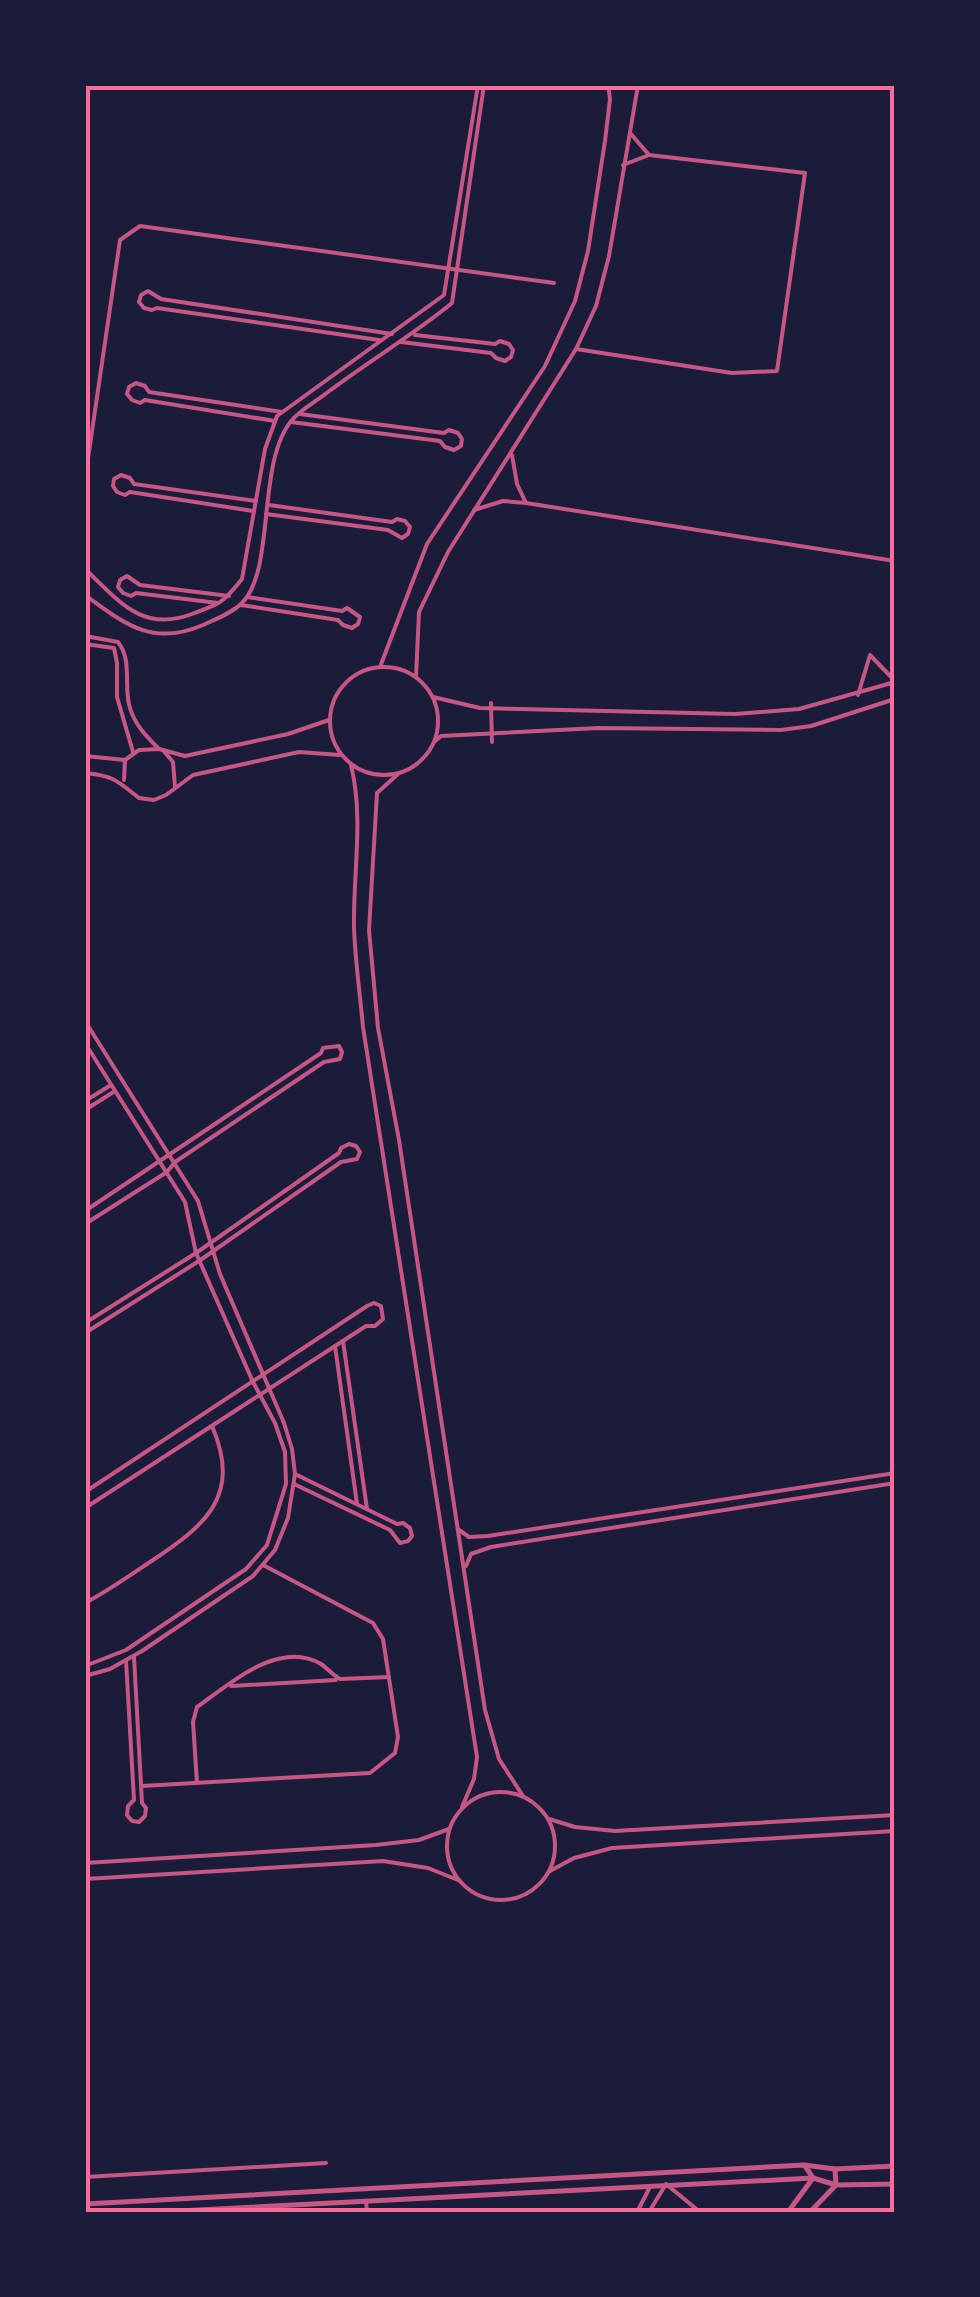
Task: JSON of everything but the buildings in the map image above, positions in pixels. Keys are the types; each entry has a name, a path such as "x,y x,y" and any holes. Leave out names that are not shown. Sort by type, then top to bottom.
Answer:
{"street":[{"path":"301,85 318,85"},
{"path":"85,569 127,608 156,622 178,620 222,603 229,596 242,579 265,449 275,421 282,412 444,295 481,85"},
{"path":"85,595 123,622 150,634 188,631 241,604 258,566 274,458 290,422 452,302 481,85"},
{"path":"380,667 427,544 545,366 575,301 591,233 605,141 608,85"},
{"path":"416,677 420,612 448,552 576,349 596,306 638,85"},
{"path":"629,132 649,156"},
{"path":"576,349 732,373 777,371 805,174 649,156 623,165"},
{"path":"85,479 120,240 140,226 554,282"},
{"path":"382,341 152,310 144,308 141,295 148,291 161,300 392,334"},
{"path":"401,342 492,352 505,361 512,357 509,344 412,334"},
{"path":"275,421 140,402 128,394 129,387 136,383 150,392 282,412"},
{"path":"290,422 440,442 454,450 462,439 458,432 449,430 444,433 300,414"},
{"path":"512,452 517,484 526,504"},
{"path":"254,511 125,494 112,486 121,475 134,484 256,501"},
{"path":"474,510 502,501 895,561"},
{"path":"266,514 388,530 402,538 410,527 397,519 392,522 267,504"},
{"path":"222,603 136,593 131,596 118,587 126,576 140,585 229,596"},
{"path":"241,604 338,620 352,628 360,617 347,608 342,612 247,596"},
{"path":"85,636 118,642 125,651 128,706 139,729 173,762 174,787"},
{"path":"85,644 114,648 118,697 133,753"},
{"path":"432,697 491,706 735,714 799,709 858,695 895,682 870,655 858,695"},
{"path":"398,774 374,775 351,765 340,755 332,738 329,720 336,694 354,675 380,667 416,677 438,712 434,742"},
{"path":"351,765 356,784 354,927 363,1026 477,1757 474,1779 449,1829 446,1846 449,1864 471,1892 488,1899 506,1900 524,1896 550,1871 555,1854 554,1836 548,1820 538,1806 523,1796 500,1759 486,1710 399,1140 378,1028 369,930 377,793 398,774 420,762 442,736 598,728 782,730 811,726 895,699"},
{"path":"491,706 492,742"},
{"path":"85,756 125,760 133,753 161,750 184,756 288,734 329,720"},
{"path":"85,772 125,782 139,798 154,800 193,775 299,752 340,755"},
{"path":"125,760 125,782"},
{"path":"85,1022 198,1200 212,1251 292,1450 294,1474 288,1518 275,1550 253,1576 134,1656 85,1676"},
{"path":"85,1044 184,1202 199,1260 275,1423 285,1468 282,1500 267,1545 246,1569 126,1650 85,1666"},
{"path":"85,1211 322,1053 324,1048 339,1046 340,1059 324,1062 85,1224"},
{"path":"85,1101 112,1085"},
{"path":"85,1110 115,1091"},
{"path":"85,1323 196,1252 341,1148 349,1144 360,1152 358,1159 342,1162 85,1334"},
{"path":"85,1492 367,1306 381,1306 383,1320 343,1341 85,1508"},
{"path":"343,1341 367,1509"},
{"path":"336,1346 357,1504"},
{"path":"85,1603 188,1537 206,1521 217,1503 224,1478 223,1451 212,1426"},
{"path":"458,1530 469,1538 488,1536 895,1473"},
{"path":"294,1474 397,1524 403,1523 412,1536 408,1542 400,1543 390,1530 294,1484"},
{"path":"465,1571 471,1554 491,1547 895,1484"},
{"path":"142,1786 370,1773 395,1753 398,1737 384,1638 373,1623 263,1566"},
{"path":"126,1660 134,1800 127,1815 139,1822 145,1816 134,1656"},
{"path":"196,1783 193,1714 197,1706 270,1660 307,1658 340,1679"},
{"path":"226,1686 389,1677"},
{"path":"462,1807 491,1792 523,1796"},
{"path":"548,1820 615,1831 895,1815"},
{"path":"85,1863 376,1845 418,1840 449,1829"},
{"path":"550,1871 574,1858 612,1848 895,1831"},
{"path":"85,1879 383,1861 428,1868 458,1880"},
{"path":"85,2177 326,2163"},
{"path":"804,2165 813,2178"},
{"path":"85,2204 804,2165 835,2169 895,2166"},
{"path":"810,2212 836,2186 835,2169"},
{"path":"788,2212 813,2178"},
{"path":"159,2212 651,2184 813,2178 836,2186 895,2184"},
{"path":"637,2212 651,2184"},
{"path":"649,2212 666,2184"},
{"path":"666,2184 700,2212"},
{"path":"376,2200 377,2212"},
{"path":"366,2201 366,2212"}]}
